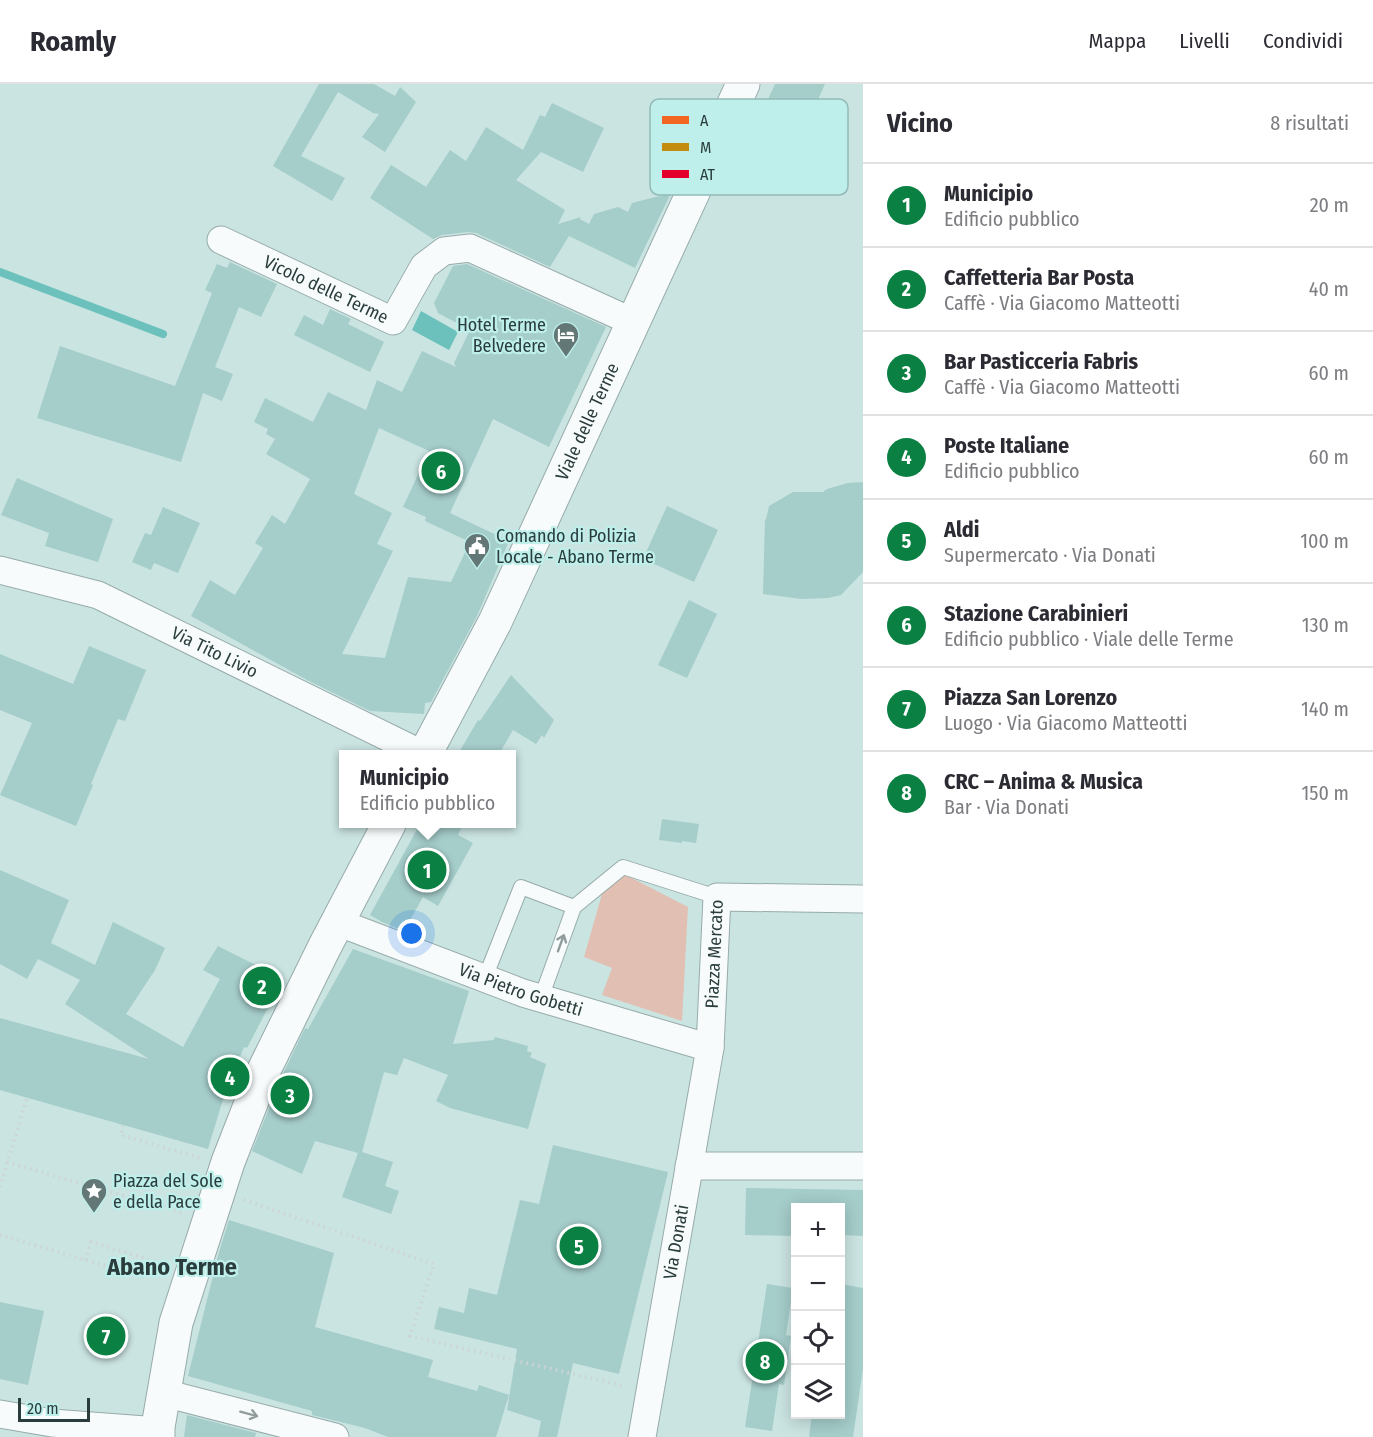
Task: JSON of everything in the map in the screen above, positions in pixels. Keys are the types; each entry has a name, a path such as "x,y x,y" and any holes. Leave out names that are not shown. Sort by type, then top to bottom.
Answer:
{"street":[{"name":"Viale delle Terme","path":"736,99 743,84"},
{"name":"Viale delle Terme","path":"426,750 495,622 692,195"},
{"name":"Vicolo delle Terme","path":"221,240 393,321 423,266 444,250 470,248 633,322"},
{"name":"Via Tito Livio","path":"0,570 98,595 416,750"},
{"path":"0,1414 52,1423 158,1434 176,1323 228,1162 264,1070 337,922 387,828"},
{"name":"Piazza Mercato","path":"710,1048 717,897 863,899"},
{"name":"Via Pietro Gobetti","path":"337,922 523,993 710,1048"},
{"name":"Via Donati","path":"642,1437 710,1048"},
{"path":"689,1166 863,1166"},
{"path":"164,1393 335,1437"}],"lane":[{"path":"541,998 574,907 623,867 717,897"},
{"path":"485,978 521,887 574,907"}],"path":[{"path":"0,1186 27,1098"},
{"path":"123,1125 121,1135 198,1157"},
{"path":"7,1162 189,1215"},
{"path":"241,1199 434,1264 410,1336 650,1392"},
{"path":"0,1235 106,1266"},
{"path":"85,1260 91,1242 173,1267"}],"shaded area":[{"path":"624,874 688,907 682,1021 602,995 612,968 584,957 604,887"}],"water":[{"path":"421,311 458,332 449,350 412,330"}],"building":[{"path":"319,84 374,84 395,96 400,87 416,102 385,152 362,137 379,114 373,113 338,92 301,156 345,178 332,201 273,166"},
{"path":"775,84 825,84 818,99 768,99"},
{"path":"552,103 604,128 583,172 541,152 516,180 565,210 558,224 581,217 580,219 589,224 594,214 618,207 628,212 632,203 670,195 635,268 569,236 550,267 476,233 442,235 433,239 370,198 391,165 426,187 450,150 466,161 486,127 523,150 540,115 545,117"},
{"path":"230,262 277,284 261,317 239,307 215,367 233,374 222,401 203,393 181,462 37,418 60,346 175,386 212,293 205,290 217,264 227,268"},
{"path":"467,264 606,327 549,447 493,419 450,513 509,541 477,616 431,702 425,703 424,714 370,711 309,681 191,616 210,580 235,595 263,548 255,543 272,515 285,524 310,479 266,454 275,439 266,434 268,429 254,422 265,398 313,422 328,392 366,410 377,380 402,392 422,351 456,367 454,363 470,330 438,313 434,303 453,266","holes":["379,428 429,451 403,507 426,517 425,521 470,542 451,582 408,577 385,658 342,654 393,551 377,544 392,513 354,494"]},
{"path":"330,309 351,319 348,324 384,342 370,372 294,335 304,315 323,325"},
{"path":"17,478 113,519 98,562 45,546 49,533 1,515"},
{"path":"863,482 863,572 841,595 828,598 802,599 763,594 765,519 769,506 793,492 823,492 848,483"},
{"path":"667,506 718,530 694,582 643,559"},
{"path":"163,507 200,523 178,573 154,563 151,570 132,562 145,533 151,535"},
{"path":"689,600 717,614 687,678 658,665"},
{"path":"89,646 146,670 125,721 118,719 76,826 0,795 32,723 0,710 0,654 73,684"},
{"path":"511,675 554,720 544,738 542,735 536,744 513,730 501,750 460,750 478,720 480,721"},
{"path":"662,819 699,824 696,843 659,840"},
{"path":"418,828 461,828 458,835 473,843 438,906 423,897 404,931 370,915"},
{"path":"0,870 69,900 51,943 95,965 113,922 165,948 155,970 126,1014 183,1047 220,979 203,970 218,946 283,979 247,1048 244,1047 224,1096 208,1149 0,1090 0,1018 149,1059 65,1004 80,980 38,959 27,979 0,964"},
{"path":"353,949 469,991 453,1044 494,1040 495,1037 528,1046 527,1051 532,1053 530,1057 546,1064 528,1129 450,1108 436,1101 448,1075 404,1058 397,1075 384,1072 362,1152 393,1162 385,1186 399,1191 391,1214 342,1197 358,1153 315,1141 302,1174 252,1151 281,1078 305,1028 308,1029"},
{"path":"553,1145 668,1172 619,1374 573,1363 557,1437 538,1437 541,1421 507,1410 517,1349 434,1329 439,1307 464,1313 469,1288 497,1295 520,1200 539,1204"},
{"path":"746,1188 863,1190 863,1236 845,1235 845,1203 791,1203 791,1236 745,1235"},
{"path":"229,1220 334,1253 315,1327 433,1360 428,1377 477,1391 479,1385 509,1395 496,1437 388,1437 365,1428 312,1415 312,1411 188,1376"},
{"path":"767,1284 791,1288 786,1335 791,1336 784,1385 779,1384 772,1431 745,1427"},
{"path":"845,1285 863,1288 863,1369 853,1437 809,1437 811,1419 845,1419"},
{"path":"0,1302 44,1311 28,1385 0,1379"},
{"path":"187,1415 256,1433 255,1437 184,1437"}],"waterway":[{"path":"0,272 163,334"}],"place":[{"name":"Hotel Terme Belvedere","path":"566,358"},
{"name":"Stazione Carabinieri","path":"441,471"},
{"name":"Comando di Polizia Locale - Abano Terme","path":"477,569"},
{"name":"Municipio","path":"427,870"},
{"name":"Caffetteria Bar Posta","path":"262,986"},
{"name":"Poste Italiane","path":"230,1077"},
{"name":"Bar Pasticceria Fabris","path":"290,1095"},
{"name":"Piazza del Sole e della Pace","path":"94,1214"},
{"name":"Aldi","path":"579,1246"},
{"name":"Piazza San Lorenzo","path":"106,1336"},
{"name":"CRC – Anima & Musica","path":"765,1361"}],"district":[{"name":"Abano Terme","path":"172,1267"}]}
